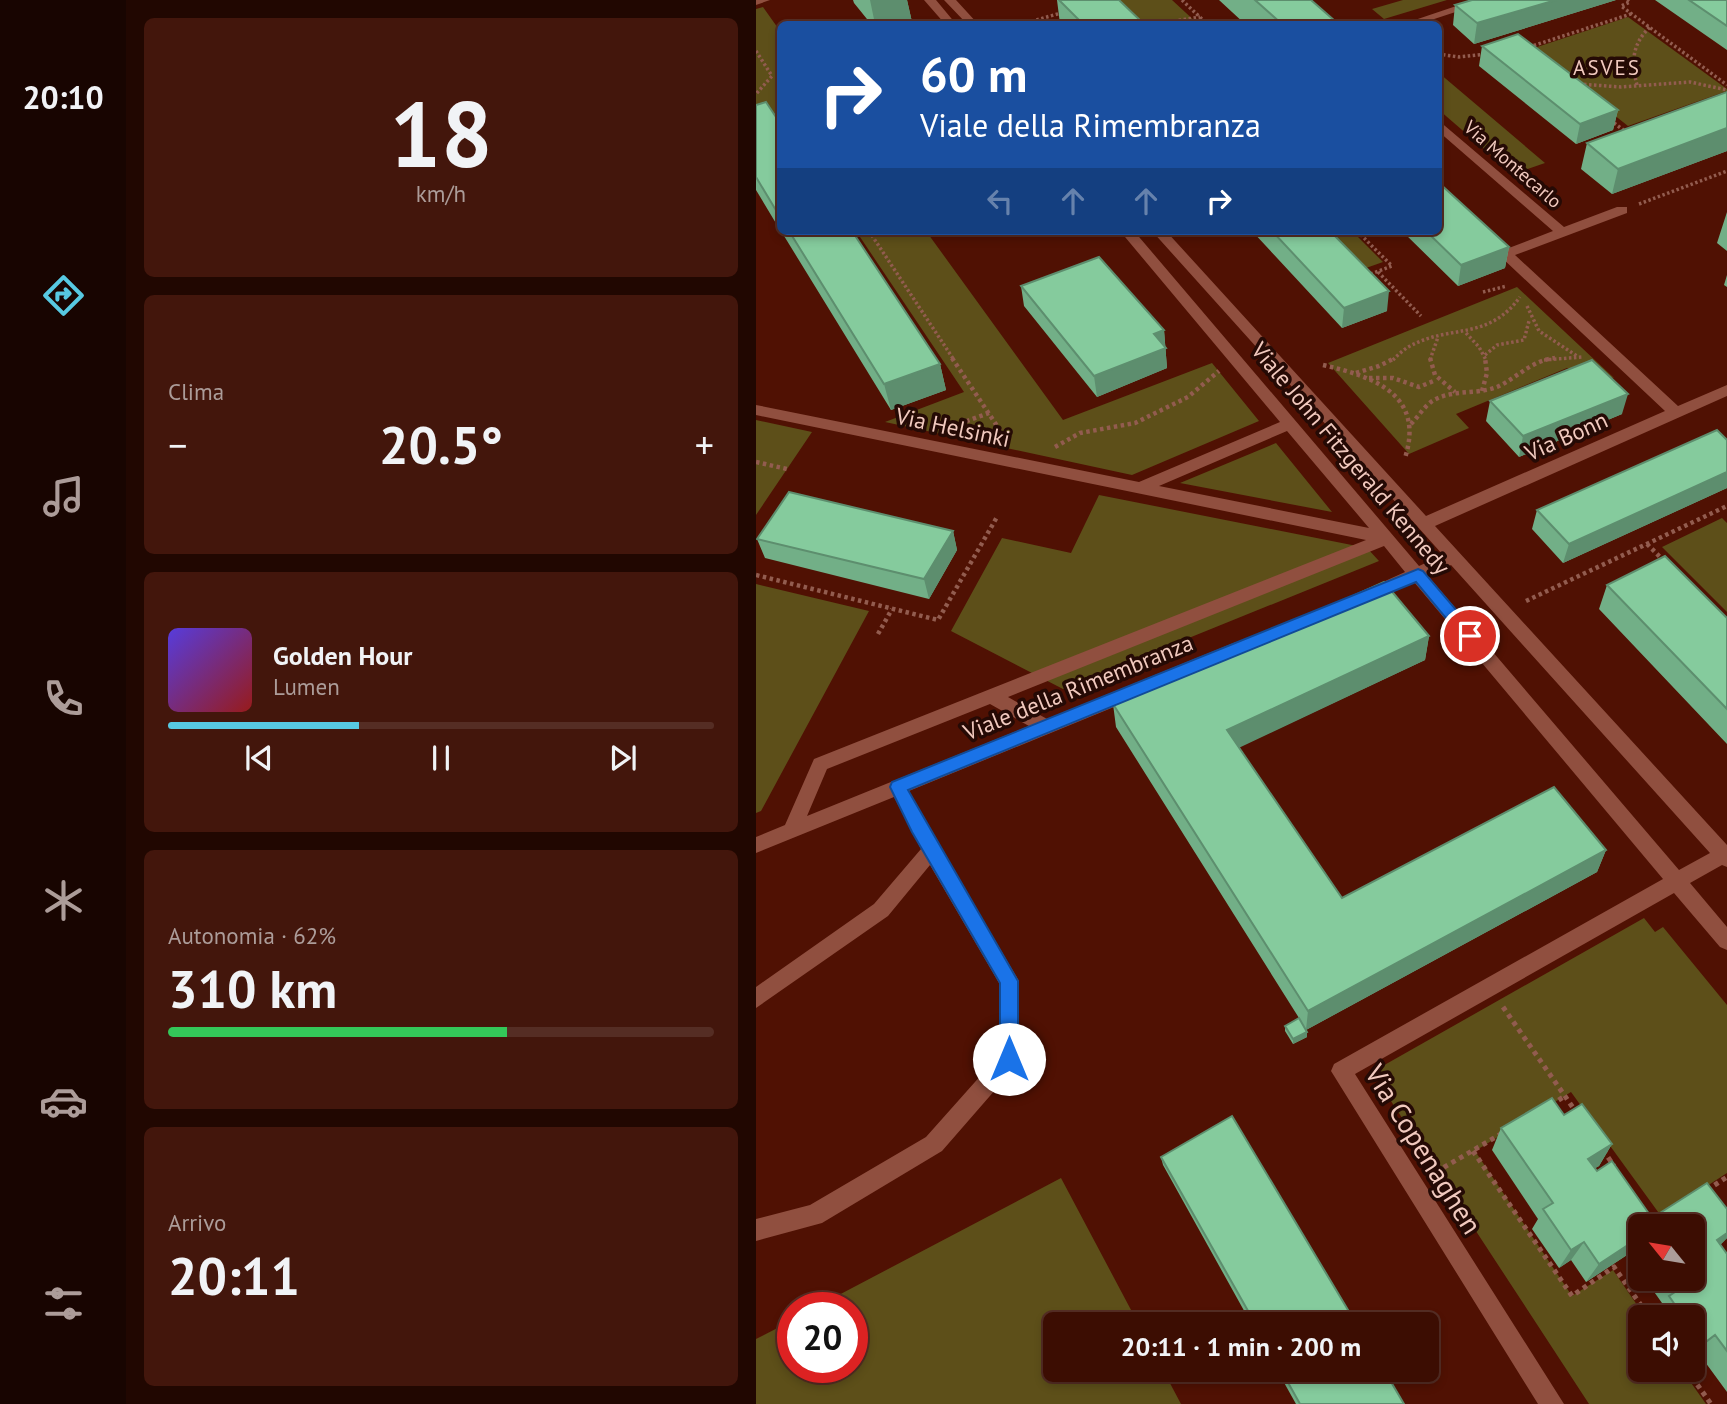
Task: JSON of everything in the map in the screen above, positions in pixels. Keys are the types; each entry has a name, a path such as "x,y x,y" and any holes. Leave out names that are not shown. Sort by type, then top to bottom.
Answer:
{"street":[{"path":"756,2 764,0"},
{"path":"930,0 948,21"},
{"path":"950,0 970,21"},
{"path":"1419,21 1486,0"},
{"name":"Via Montecarlo","path":"1442,127 1563,233"},
{"path":"1622,210 1506,254 1675,412"},
{"name":"Viale John Fitzgerald Kennedy","path":"1130,235 1727,941"},
{"name":"Viale John Fitzgerald Kennedy","path":"1163,235 1726,856"},
{"name":"Via Bonn","path":"1424,524 1727,390"},
{"name":"Via Helsinki","path":"756,410 1387,538"},
{"path":"1140,488 1290,424"},
{"path":"792,830 820,764 1387,538"},
{"path":"1354,601 1454,557"},
{"name":"Viale della Rimembranza","path":"756,845 1264,638"},
{"path":"992,696 1046,727"},
{"path":"756,1230 814,1215 934,1143 1009,1059 1009,981 931,850 898,787"},
{"path":"756,999 881,910 931,850"},
{"path":"1677,881 1726,856"},
{"name":"Via Copenaghen","path":"1552,1404 1341,1071 1677,881"}],"path":[{"path":"1182,0 1204,21"},
{"path":"1627,0 1630,2 1621,6 1727,88"},
{"path":"1032,21 1064,12"},
{"path":"1520,49 1631,14"},
{"path":"1173,21 1199,17"},
{"path":"1637,85 1632,65 1634,44 1650,27"},
{"path":"756,51 772,76 756,94"},
{"path":"1442,55 1459,57 1496,52"},
{"path":"1576,85 1690,82 1727,88"},
{"path":"768,114 777,116"},
{"path":"1607,118 1626,133"},
{"path":"1622,210 1727,171"},
{"path":"872,235 1023,464 1080,433 1135,423 1188,397 1234,358"},
{"path":"1359,267 1368,276 1392,267 1361,235"},
{"path":"1378,272 1421,316"},
{"path":"1483,292 1510,285"},
{"path":"1356,373 1384,364 1411,345 1439,336 1466,334 1502,318 1514,307 1524,290 1529,320 1528,335 1519,345 1497,345 1485,355"},
{"path":"1529,320 1540,334 1578,357"},
{"path":"1466,334 1485,355 1489,368 1481,392"},
{"path":"1439,336 1430,355 1431,368 1436,380 1456,392"},
{"path":"1405,458 1411,424 1432,401 1456,392 1481,392 1499,386 1539,361 1578,357 1589,359"},
{"path":"1323,365 1368,378 1397,399 1411,424"},
{"path":"1368,378 1392,378 1419,388 1436,380"},
{"path":"756,462 787,469"},
{"path":"1503,611 1725,507 1727,513"},
{"path":"756,575 938,620 997,517"},
{"path":"1647,544 1665,562"},
{"path":"878,634 892,609"},
{"path":"1496,999 1580,1117"},
{"path":"1542,1110 1565,1096"},
{"path":"1431,1175 1507,1130"},
{"path":"1595,1138 1617,1170"},
{"path":"1473,1151 1572,1296 1614,1267 1641,1305"},
{"path":"1712,1202 1704,1191 1727,1177"},
{"path":"1695,1382 1711,1404"}],"shaded area":[{"path":"1111,0 1172,0 1195,21 1130,21"},
{"path":"1403,0 1447,0 1384,19 1372,9"},
{"path":"763,7 777,27 777,122 756,128 756,9"},
{"path":"1628,17 1727,91 1628,126 1531,49"},
{"path":"1442,76 1545,163 1513,174 1442,113"},
{"path":"859,235 929,235 1063,420 1212,363 1259,421 1132,475 885,422 964,392"},
{"path":"1334,235 1356,235 1383,262 1366,268"},
{"path":"1517,287 1614,378 1567,368 1456,414 1469,428 1409,454 1328,363"},
{"path":"756,420 812,432 756,515"},
{"path":"1276,443 1332,512 1180,483"},
{"path":"1099,495 1367,548 1379,561 1063,689 951,631 1002,538 1071,553"},
{"path":"1722,518 1727,523 1727,612 1662,547"},
{"path":"756,584 869,611 761,811 756,813"},
{"path":"1644,918 1655,932 1663,927 1727,1005 1727,1173 1664,1214 1660,1214 1571,1092 1475,1151 1572,1296 1613,1270 1637,1305 1628,1305 1628,1382 1690,1382 1706,1404 1589,1404 1372,1072"},
{"path":"1061,1178 1132,1312 1043,1312 1043,1382 1169,1382 1181,1404 756,1404 756,1339 777,1328 777,1383 868,1383 868,1292 844,1292"}],"building":[{"path":"1059,0 1119,0 1141,21 1080,21"},
{"path":"1255,0 1311,0 1335,21 1279,21"},
{"path":"1472,0 1556,0 1477,23 1455,5"},
{"path":"1689,0 1727,0 1727,26"},
{"path":"1518,34 1618,110 1580,124 1482,46"},
{"path":"1727,92 1727,128 1618,169 1587,143"},
{"path":"766,102 777,118 777,212 756,177 756,105"},
{"path":"1442,186 1509,247 1461,265 1430,235 1442,235"},
{"path":"791,235 855,235 940,364 884,384"},
{"path":"1276,235 1334,235 1389,291 1344,308"},
{"path":"1099,257 1164,330 1154,334 1166,348 1094,376 1021,286"},
{"path":"1592,360 1628,394 1523,436 1490,401"},
{"path":"1717,430 1727,440 1727,472 1569,544 1537,510"},
{"path":"789,492 953,531 924,579 757,539"},
{"path":"1665,556 1727,618 1727,709 1607,585"},
{"path":"1384,582 1429,636 1227,730 1342,898 1554,787 1606,850 1308,1011 1113,704"},
{"path":"1299,1018 1307,1032 1293,1039 1285,1026"},
{"path":"1552,1098 1564,1115 1582,1104 1612,1144 1588,1159 1597,1171 1612,1161 1649,1214 1628,1214 1628,1245 1599,1264 1584,1242 1571,1250 1543,1209 1553,1203 1501,1128"},
{"path":"1232,1116 1349,1312 1249,1312 1161,1157"},
{"path":"1707,1183 1727,1209 1727,1233 1717,1240 1727,1254 1727,1351 1715,1335 1705,1342 1705,1305 1675,1305 1669,1296 1675,1292 1705,1291 1705,1214 1658,1214"},
{"path":"1288,1382 1391,1382 1404,1404 1300,1404"}],"district":[{"name":"ASVES","path":"1607,67"}],"route":[{"path":"1009,1059 1009,981 918,827 898,787 1418,575 1470,636"}]}
